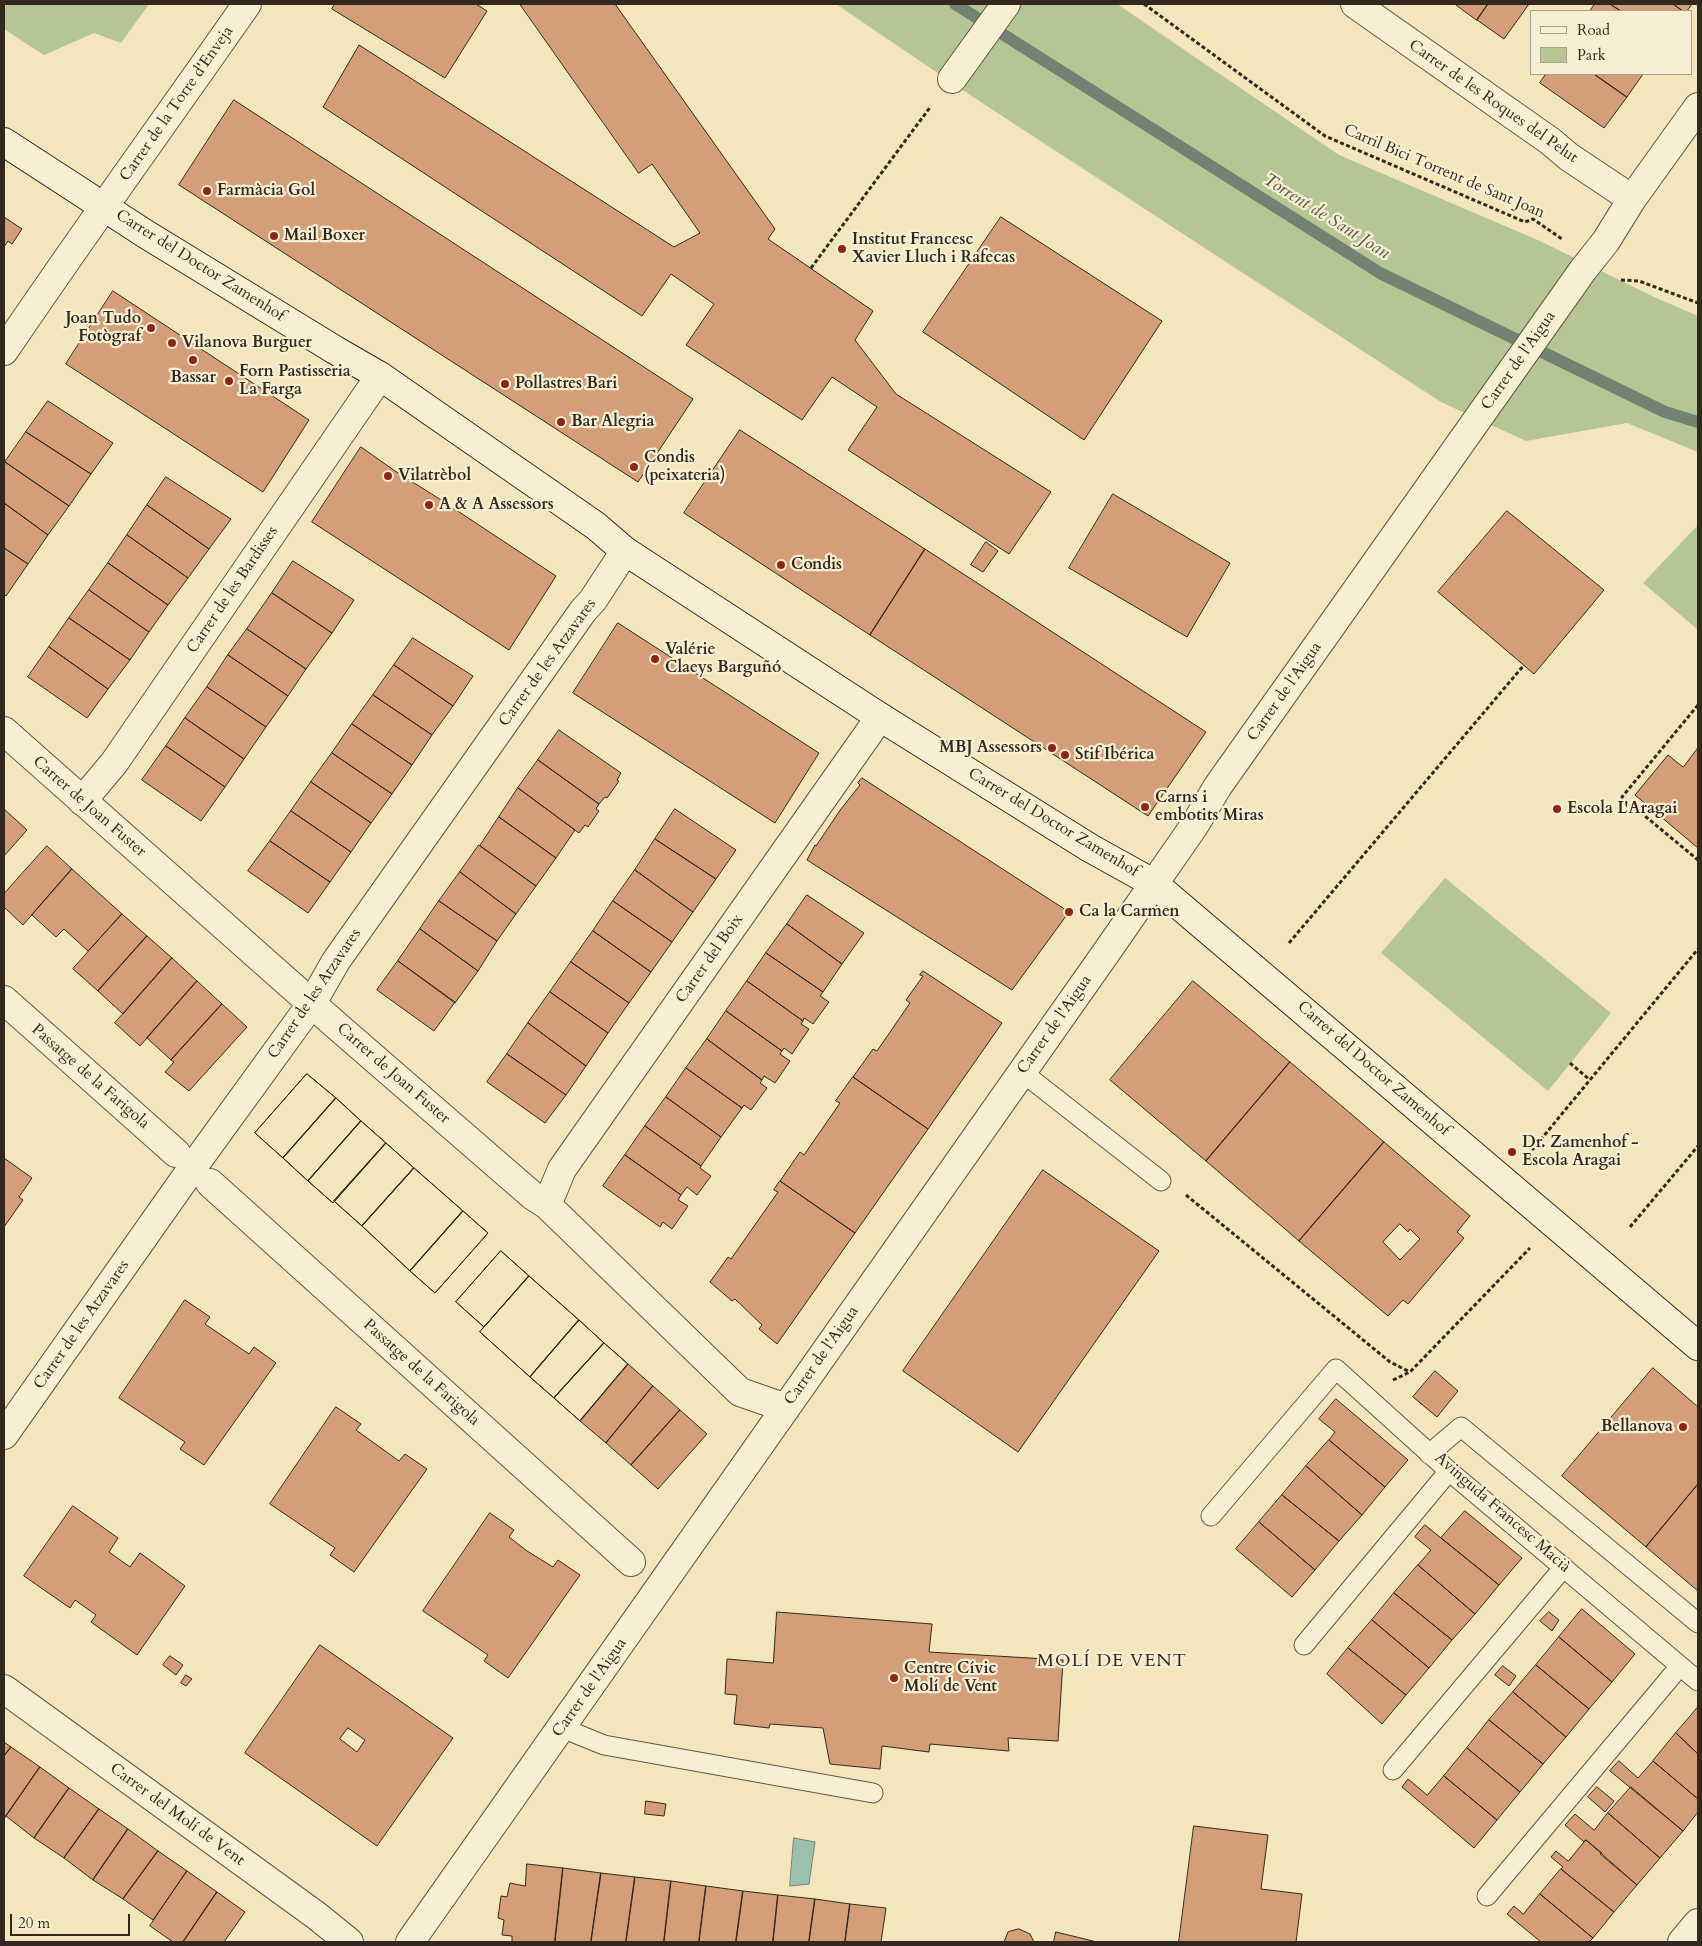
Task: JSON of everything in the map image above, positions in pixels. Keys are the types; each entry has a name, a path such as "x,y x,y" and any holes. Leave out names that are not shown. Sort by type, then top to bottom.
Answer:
{"street":[{"name":"Carrer de la Torre d'Enveja","path":"4,351 72,250 105,207 247,4"},
{"path":"952,79 1006,4"},
{"name":"Carrer de les Roques del Pelut","path":"1355,4 1550,141 1569,157 1632,199"},
{"name":"Carrer de l'Aigua","path":"410,1942 804,1385 1194,826 1218,786 1587,264 1606,241 1632,199 1698,107"},
{"name":"Carrer del Doctor Zamenhof","path":"4,142 144,233 380,376 596,526 625,551 880,717 1090,848 1153,883 1698,1346"},
{"name":"Carrer de les Bardisses","path":"82,801 114,763 380,376"},
{"name":"Carrer de les Atzavares","path":"4,1436 193,1167 312,1003 336,961 593,600 625,551"},
{"name":"Carrer del Boix","path":"546,1205 562,1169 880,717"},
{"name":"Carrer de Joan Fuster","path":"4,731 312,1003 533,1196 546,1205 740,1392 786,1408"},
{"name":"Passatge de la Farigola","path":"4,1000 176,1152"},
{"name":"Passatge de la Farigola","path":"210,1183 631,1562"},
{"name":"Carrer del Molí de Vent","path":"4,1689 309,1910 350,1942"},
{"path":"1682,1942 1698,1924"}],"lane":[{"path":"1022,1072 1160,1181"},
{"path":"1211,1516 1336,1369 1429,1454"},
{"name":"Avinguda Francesc Macià","path":"1698,1623 1461,1427 1429,1454 1698,1681"},
{"path":"1304,1646 1449,1471"},
{"path":"1393,1770 1564,1567"},
{"path":"1487,1896 1680,1666"},
{"path":"562,1728 604,1746 873,1793"}],"path":[{"name":"Carril Bici Torrent de Sant Joan","path":"1144,4 1326,136 1525,222 1533,219 1587,264 1622,281 1638,281 1698,303"},
{"path":"810,268 952,79"},
{"path":"1288,943 1524,665"},
{"path":"1698,705 1622,797 1698,860"},
{"path":"1527,1156 1698,949"},
{"path":"1570,1063 1590,1080"},
{"path":"1630,1227 1698,1146"},
{"path":"1182,1192 1390,1362 1410,1372"},
{"path":"1391,1381 1410,1372 1530,1247"}],"green space":[{"path":"4,4 149,4 121,43 94,33 44,55 4,29"},
{"path":"836,4 1117,4 1339,155 1540,241 1652,296 1698,316 1698,452 1627,423 1526,441 1441,402 973,97"},
{"path":"1698,525 1698,630 1643,583"},
{"path":"1445,878 1611,1013 1548,1091 1381,953"}],"shaded area":[{"path":"794,1838 815,1842 809,1884 790,1886"}],"building":[{"path":"335,4 476,4 487,11 445,78 332,9"},
{"path":"520,4 615,4 775,229 768,239 873,311 855,340 896,394 1051,492 1009,554 848,450 877,407 832,377 802,420 686,345 714,304 671,274 642,316 323,107 359,45 674,247 700,233 652,164 639,173"},
{"path":"1455,4 1488,4 1477,20"},
{"path":"1488,4 1529,4 1504,39 1477,20"},
{"path":"1595,4 1610,4 1619,10 1591,10"},
{"path":"1610,4 1673,4 1682,10 1619,10"},
{"path":"1673,4 1692,4 1688,10 1682,10"},
{"path":"1545,75 1595,75 1627,97 1604,128 1540,83"},
{"path":"1595,75 1642,75 1627,97"},
{"path":"234,100 693,399 638,482 179,185"},
{"path":"4,217 22,229 12,244 8,241 4,247"},
{"path":"1001,217 1162,321 1084,440 923,332"},
{"path":"113,291 309,420 263,492 66,364"},
{"path":"48,401 113,443 91,474 26,432"},
{"path":"740,430 925,549 870,635 684,513"},
{"path":"26,432 91,474 69,506 5,462"},
{"path":"361,447 556,576 509,650 312,522"},
{"path":"5,462 69,506 48,535 4,503"},
{"path":"166,477 231,519 209,549 147,505"},
{"path":"1113,494 1230,563 1187,637 1069,568"},
{"path":"4,503 48,535 28,564 4,548"},
{"path":"147,505 209,549 188,578 127,535"},
{"path":"1507,511 1604,590 1534,674 1438,592"},
{"path":"127,535 188,578 168,605 108,563"},
{"path":"986,542 998,551 983,572 971,565"},
{"path":"4,548 28,564 6,596 4,594"},
{"path":"925,549 1206,732 1148,816 870,635"},
{"path":"293,561 354,600 332,633 272,593"},
{"path":"108,563 168,605 149,632 89,590"},
{"path":"89,590 149,632 130,660 69,618"},
{"path":"272,593 332,633 306,669 247,629"},
{"path":"69,618 130,660 108,689 49,647"},
{"path":"618,623 819,753 775,823 573,693"},
{"path":"247,629 306,669 288,696 228,655"},
{"path":"413,638 473,676 453,706 394,665"},
{"path":"49,647 108,689 87,718 28,677"},
{"path":"228,655 288,696 266,727 207,687"},
{"path":"394,665 453,706 432,735 373,695"},
{"path":"207,687 266,727 244,759 185,718"},
{"path":"373,695 432,735 412,765 352,724"},
{"path":"185,718 244,759 225,787 166,746"},
{"path":"352,724 412,765 392,794 332,753"},
{"path":"559,730 621,773 617,780 619,781 607,798 605,797 599,804 538,760"},
{"path":"166,746 225,787 201,821 142,780"},
{"path":"1698,748 1698,848 1635,795 1668,755 1683,767"},
{"path":"332,753 392,794 371,823 311,782"},
{"path":"538,760 599,804 596,809 599,811 588,827 585,825 579,833 518,788"},
{"path":"862,778 1069,912 1012,990 807,860 815,845 860,785 858,783"},
{"path":"311,782 371,823 351,852 291,811"},
{"path":"518,788 575,830 556,858 499,817"},
{"path":"4,809 27,830 4,856"},
{"path":"675,809 736,850 716,879 655,839"},
{"path":"291,811 351,852 330,882 270,841"},
{"path":"499,817 556,858 536,886 480,846"},
{"path":"655,839 716,879 693,912 635,870"},
{"path":"270,841 330,882 308,913 248,871"},
{"path":"479,845 536,886 516,914 460,872"},
{"path":"47,846 72,869 23,925 4,907 4,894"},
{"path":"72,869 122,914 88,951 64,929 56,937 32,915"},
{"path":"635,870 693,912 672,942 613,901"},
{"path":"460,872 516,914 497,941 439,901"},
{"path":"807,895 864,933 842,964 787,924"},
{"path":"439,901 497,941 478,971 420,929"},
{"path":"613,901 672,942 651,972 593,931"},
{"path":"122,914 147,936 98,991 73,969"},
{"path":"787,924 842,964 823,992 766,953"},
{"path":"420,929 478,971 455,1003 398,961"},
{"path":"593,931 651,972 629,1003 571,962"},
{"path":"147,936 172,958 123,1014 98,991"},
{"path":"766,953 823,992 820,996 829,1002 813,1024 804,1018 803,1021 747,981"},
{"path":"172,958 197,981 140,1046 115,1023"},
{"path":"398,961 455,1002 434,1031 377,990"},
{"path":"571,962 629,1003 608,1033 550,992"},
{"path":"923,971 1002,1023 928,1129 853,1077 873,1049 877,1051 910,1003 906,1000 923,976 920,975"},
{"path":"197,981 222,1004 171,1060 147,1038"},
{"path":"747,981 803,1021 801,1024 809,1029 792,1054 784,1048 782,1051 726,1011"},
{"path":"1193,981 1290,1062 1206,1161 1110,1080"},
{"path":"550,992 608,1033 586,1066 528,1023"},
{"path":"222,1004 247,1027 189,1091 165,1072 174,1062 171,1060"},
{"path":"726,1011 782,1051 780,1054 790,1061 775,1083 764,1076 762,1080 707,1039"},
{"path":"528,1023 586,1066 566,1095 507,1054"},
{"path":"707,1039 762,1080 760,1083 767,1088 751,1110 744,1105 742,1108 686,1068"},
{"path":"507,1054 566,1095 545,1123 487,1082"},
{"path":"1290,1062 1384,1142 1299,1241 1206,1161"},
{"path":"686,1068 742,1108 721,1137 666,1097"},
{"path":"307,1074 336,1098 283,1158 255,1133"},
{"path":"307,1074 336,1098 283,1158 255,1133"},
{"path":"853,1077 928,1129 855,1233 780,1181 800,1152 804,1155 840,1103 836,1101"},
{"path":"666,1097 721,1137 701,1166 645,1126"},
{"path":"336,1098 361,1121 308,1181 283,1158"},
{"path":"336,1098 361,1121 308,1181 283,1158"},
{"path":"361,1121 386,1143 333,1203 308,1181"},
{"path":"361,1121 386,1143 333,1203 308,1181"},
{"path":"645,1126 701,1166 700,1168 711,1176 697,1195 687,1187 681,1195 625,1155"},
{"path":"1384,1142 1470,1216 1457,1232 1464,1238 1408,1304 1403,1300 1388,1316 1299,1241","holes":["1400,1224 1408,1232 1410,1229 1420,1239 1400,1260 1383,1242"]},
{"path":"386,1143 414,1168 362,1226 334,1201"},
{"path":"386,1143 414,1168 362,1226 334,1201"},
{"path":"625,1155 681,1195 678,1200 688,1206 672,1229 663,1222 660,1227 603,1186"},
{"path":"4,1158 32,1178 19,1197 23,1200 4,1227"},
{"path":"414,1168 463,1211 410,1271 362,1226"},
{"path":"414,1168 463,1211 410,1271 362,1226"},
{"path":"1043,1170 1159,1251 1018,1452 903,1371"},
{"path":"780,1181 855,1233 777,1344 759,1329 762,1325 735,1299 732,1301 710,1282 728,1257 731,1259 778,1192 774,1190"},
{"path":"463,1211 488,1233 435,1293 410,1271"},
{"path":"463,1211 488,1233 435,1293 410,1271"},
{"path":"501,1251 529,1276 484,1327 456,1302"},
{"path":"501,1251 529,1276 484,1327 456,1302"},
{"path":"529,1276 579,1320 530,1377 480,1332"},
{"path":"529,1276 579,1320 530,1377 480,1332"},
{"path":"185,1300 210,1317 205,1324 249,1354 254,1347 276,1363 204,1465 180,1449 185,1442 119,1398"},
{"path":"579,1320 604,1343 554,1398 530,1377"},
{"path":"579,1320 604,1343 554,1398 530,1377"},
{"path":"604,1343 628,1364 580,1421 554,1398"},
{"path":"604,1343 628,1364 580,1421 554,1398"},
{"path":"628,1364 653,1386 606,1443 580,1421"},
{"path":"1653,1368 1698,1407 1698,1484 1646,1547 1562,1476"},
{"path":"1435,1371 1458,1391 1437,1417 1413,1397"},
{"path":"653,1386 680,1410 631,1465 606,1443"},
{"path":"1336,1399 1408,1460 1385,1487 1329,1440 1335,1432 1319,1419"},
{"path":"336,1407 361,1424 356,1430 399,1461 405,1454 427,1469 354,1572 330,1555 335,1548 270,1504"},
{"path":"680,1410 707,1434 658,1489 631,1465"},
{"path":"1329,1440 1385,1487 1362,1515 1306,1466"},
{"path":"1306,1466 1362,1515 1339,1541 1282,1495"},
{"path":"1698,1484 1698,1591 1646,1547"},
{"path":"1282,1495 1339,1541 1315,1570 1259,1522"},
{"path":"73,1506 118,1538 109,1552 130,1567 140,1553 185,1586 137,1655 91,1622 96,1615 75,1600 70,1608 24,1576"},
{"path":"1465,1511 1522,1558 1499,1585 1441,1538"},
{"path":"490,1513 514,1530 509,1537 527,1551 553,1567 558,1560 580,1575 508,1678 484,1661 488,1655 423,1611"},
{"path":"1259,1522 1315,1570 1292,1597 1236,1549"},
{"path":"1425,1525 1499,1585 1475,1614 1418,1565 1431,1550 1415,1537"},
{"path":"1418,1565 1475,1614 1452,1640 1394,1593"},
{"path":"1394,1593 1452,1640 1429,1668 1372,1620"},
{"path":"1582,1609 1635,1654 1612,1682 1559,1637"},
{"name":"Centre Cívic Molí de Vent","path":"777,1612 932,1624 929,1652 1063,1660 1058,1741 1008,1738 1009,1751 930,1744 929,1752 882,1746 880,1769 830,1764 823,1728 770,1724 769,1728 734,1724 737,1695 725,1694 727,1659 773,1663"},
{"path":"1549,1612 1559,1620 1552,1631 1540,1621"},
{"path":"1372,1620 1429,1668 1406,1695 1348,1648"},
{"path":"1559,1637 1612,1682 1589,1709 1536,1665"},
{"path":"320,1645 453,1738 377,1846 245,1753","holes":["348,1728 365,1740 357,1752 340,1739"]},
{"path":"1348,1648 1406,1695 1382,1724 1327,1674"},
{"path":"170,1656 183,1665 176,1675 163,1665"},
{"path":"1536,1665 1589,1709 1566,1737 1513,1692"},
{"path":"1503,1666 1516,1676 1509,1686 1495,1675"},
{"path":"186,1675 192,1679 186,1686 181,1683"},
{"path":"1513,1692 1566,1737 1543,1764 1489,1720"},
{"path":"1698,1707 1698,1754 1676,1733"},
{"path":"1489,1720 1543,1764 1520,1792 1467,1748"},
{"path":"1676,1733 1698,1754 1698,1799 1653,1761"},
{"path":"4,1742 11,1747 4,1756"},
{"path":"11,1747 40,1767 4,1819 4,1756"},
{"path":"1467,1748 1520,1792 1497,1820 1444,1776"},
{"path":"1619,1761 1638,1778 1653,1761 1698,1799 1698,1812 1683,1831 1610,1771"},
{"path":"40,1767 69,1788 34,1838 6,1816"},
{"path":"1444,1776 1497,1820 1474,1848 1402,1787 1408,1779 1427,1795"},
{"path":"1597,1787 1614,1801 1605,1812 1588,1797"},
{"path":"1631,1787 1683,1831 1660,1858 1608,1813"},
{"path":"69,1788 99,1809 64,1858 34,1838"},
{"path":"646,1801 666,1804 664,1816 645,1814"},
{"path":"99,1809 128,1829 93,1880 64,1858"},
{"path":"1608,1813 1660,1858 1637,1885 1600,1854 1602,1853 1586,1840 1584,1842 1565,1825 1575,1814 1594,1830"},
{"path":"1194,1826 1268,1835 1261,1889 1302,1894 1296,1942 1179,1942"},
{"path":"128,1829 158,1851 123,1899 93,1880"},
{"path":"1586,1840 1637,1885 1614,1912 1561,1869 1563,1867 1551,1857 1556,1851 1568,1861"},
{"path":"158,1851 187,1871 153,1920 123,1899"},
{"path":"527,1864 563,1868 555,1942 512,1942 512,1936 502,1935 504,1920 498,1918 501,1896 507,1897 510,1883 525,1886"},
{"path":"563,1868 601,1873 591,1942 555,1942"},
{"path":"1561,1869 1614,1912 1593,1938 1540,1894"},
{"path":"187,1871 217,1892 183,1942 173,1942 150,1926"},
{"path":"601,1873 635,1877 626,1942 591,1942"},
{"path":"635,1877 671,1881 664,1942 626,1942"},
{"path":"671,1881 706,1886 699,1942 664,1942"},
{"path":"706,1886 743,1891 736,1942 699,1942"},
{"path":"743,1891 778,1895 773,1942 736,1942"},
{"path":"217,1892 245,1912 224,1942 183,1942"},
{"path":"1540,1894 1593,1938 1589,1942 1541,1942 1507,1914 1514,1906 1523,1914"},
{"path":"778,1895 815,1899 809,1942 773,1942"},
{"path":"815,1899 850,1904 845,1942 809,1942"},
{"path":"850,1904 886,1908 881,1942 845,1942"},
{"path":"1019,1929 1030,1934 1034,1942 1004,1942 1008,1932"},
{"path":"1056,1932 1097,1942 1054,1942"}],"waterway":[{"name":"Torrent de Sant Joan","path":"955,4 1380,273 1665,412 1698,422"}],"place":[{"name":"Farmàcia Gol","path":"207,191"},
{"name":"Mail Boxer","path":"274,236"},
{"name":"Institut Francesc Xavier Lluch i Rafecas","path":"842,249"},
{"name":"Joan Tudo Fotògraf","path":"151,328"},
{"name":"Vilanova Burguer","path":"172,343"},
{"name":"Bassar","path":"193,360"},
{"name":"Forn Pastisseria La Farga","path":"229,381"},
{"name":"Pollastres Bari","path":"505,384"},
{"name":"Bar Alegria","path":"561,422"},
{"name":"Condis (peixateria)","path":"634,467"},
{"name":"Vilatrèbol","path":"388,476"},
{"name":"A & A Assessors","path":"429,505"},
{"name":"Condis","path":"781,565"},
{"name":"Valérie Claeys Barguñó","path":"655,659"},
{"name":"MBJ Assessors","path":"1052,748"},
{"name":"Stif Ibérica","path":"1065,755"},
{"name":"Carns i embotits Miras","path":"1145,807"},
{"name":"Escola L'Aragai","path":"1557,809"},
{"name":"Ca la Carmen","path":"1069,912"},
{"name":"Dr. Zamenhof - Escola Aragai","path":"1512,1152"},
{"name":"Bellanova","path":"1683,1427"},
{"name":"Centre Cívic Molí de Vent","path":"894,1678"}],"district":[{"name":"MOLÍ DE VENT","path":"1112,1662"}]}
